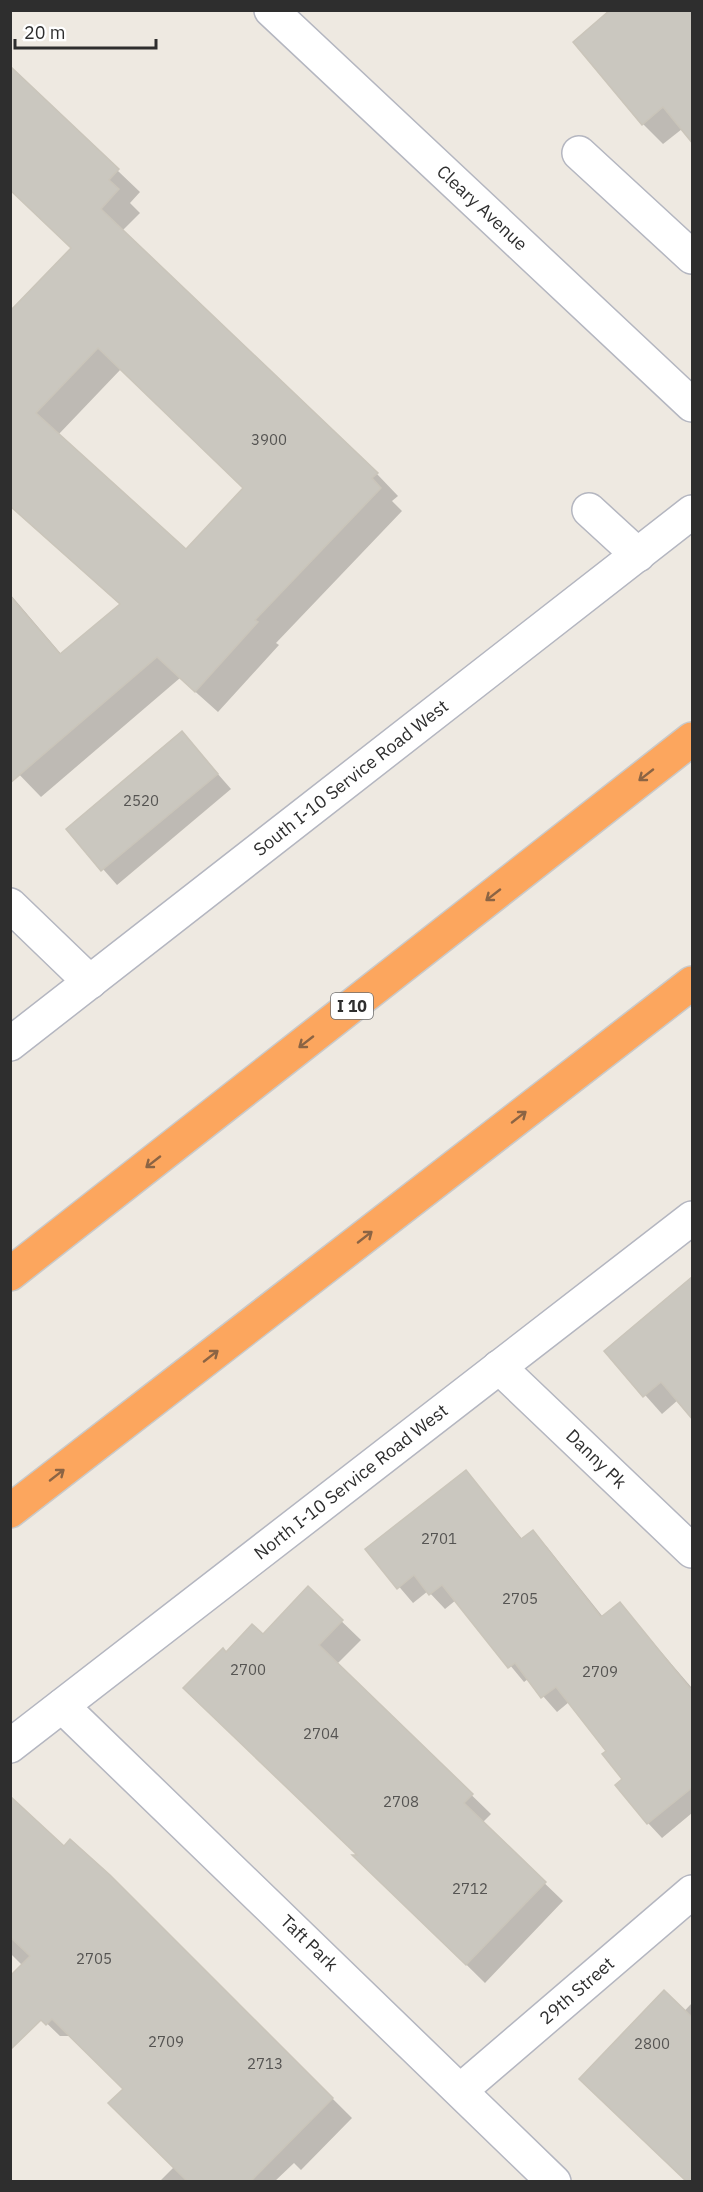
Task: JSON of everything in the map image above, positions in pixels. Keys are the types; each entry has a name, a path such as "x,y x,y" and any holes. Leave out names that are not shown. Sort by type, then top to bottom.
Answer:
{"highway":[{"name":"I 10","path":"10,1274 693,739"},
{"path":"10,1511 693,983"}],"street":[{"name":"Cleary Avenue","path":"272,10 693,405"},
{"path":"579,153 693,257"},
{"path":"589,510 638,555"},
{"name":"South I-10 Service Road West","path":"10,1044 693,512"},
{"path":"10,905 90,982"},
{"name":"North I-10 Service Road West","path":"10,1746 693,1218"},
{"name":"Danny Pk","path":"499,1367 693,1551"},
{"name":"Taft Park","path":"62,1706 554,2181"},
{"name":"29th Street","path":"462,2090 693,1892"}],"building":[{"path":"610,10 693,10 693,144 663,107 642,125 573,42"},
{"path":"10,66 119,169 109,180 119,189 101,209 378,473 372,478 381,488 255,620 258,622 195,692 157,657 10,783 10,596 60,654 120,604 10,506 10,311 71,248 10,190","holes":["98,348 243,488 186,549 36,413"]},
{"path":"182,731 218,774 101,871 66,829"},
{"path":"693,1276 693,1420 661,1382 643,1397 604,1351"},
{"path":"466,1470 521,1539 533,1530 601,1617 620,1602 693,1692 693,1787 647,1824 615,1785 622,1779 602,1754 606,1751 556,1687 541,1698 515,1663 508,1668 442,1585 429,1595 414,1575 397,1589 365,1549"},
{"path":"308,1586 343,1620 319,1645 473,1794 464,1803 546,1882 466,1965 352,1855 357,1855 183,1688 223,1648 226,1652 252,1624 263,1634"},
{"path":"10,1796 64,1846 70,1839 110,1875 333,2098 251,2181 187,2181 108,2103 123,2089 52,2019 46,2025 41,2020 10,2050 10,1976 30,1956 10,1937"},
{"path":"664,1990 693,2018 693,2181 686,2181 579,2079"}]}
